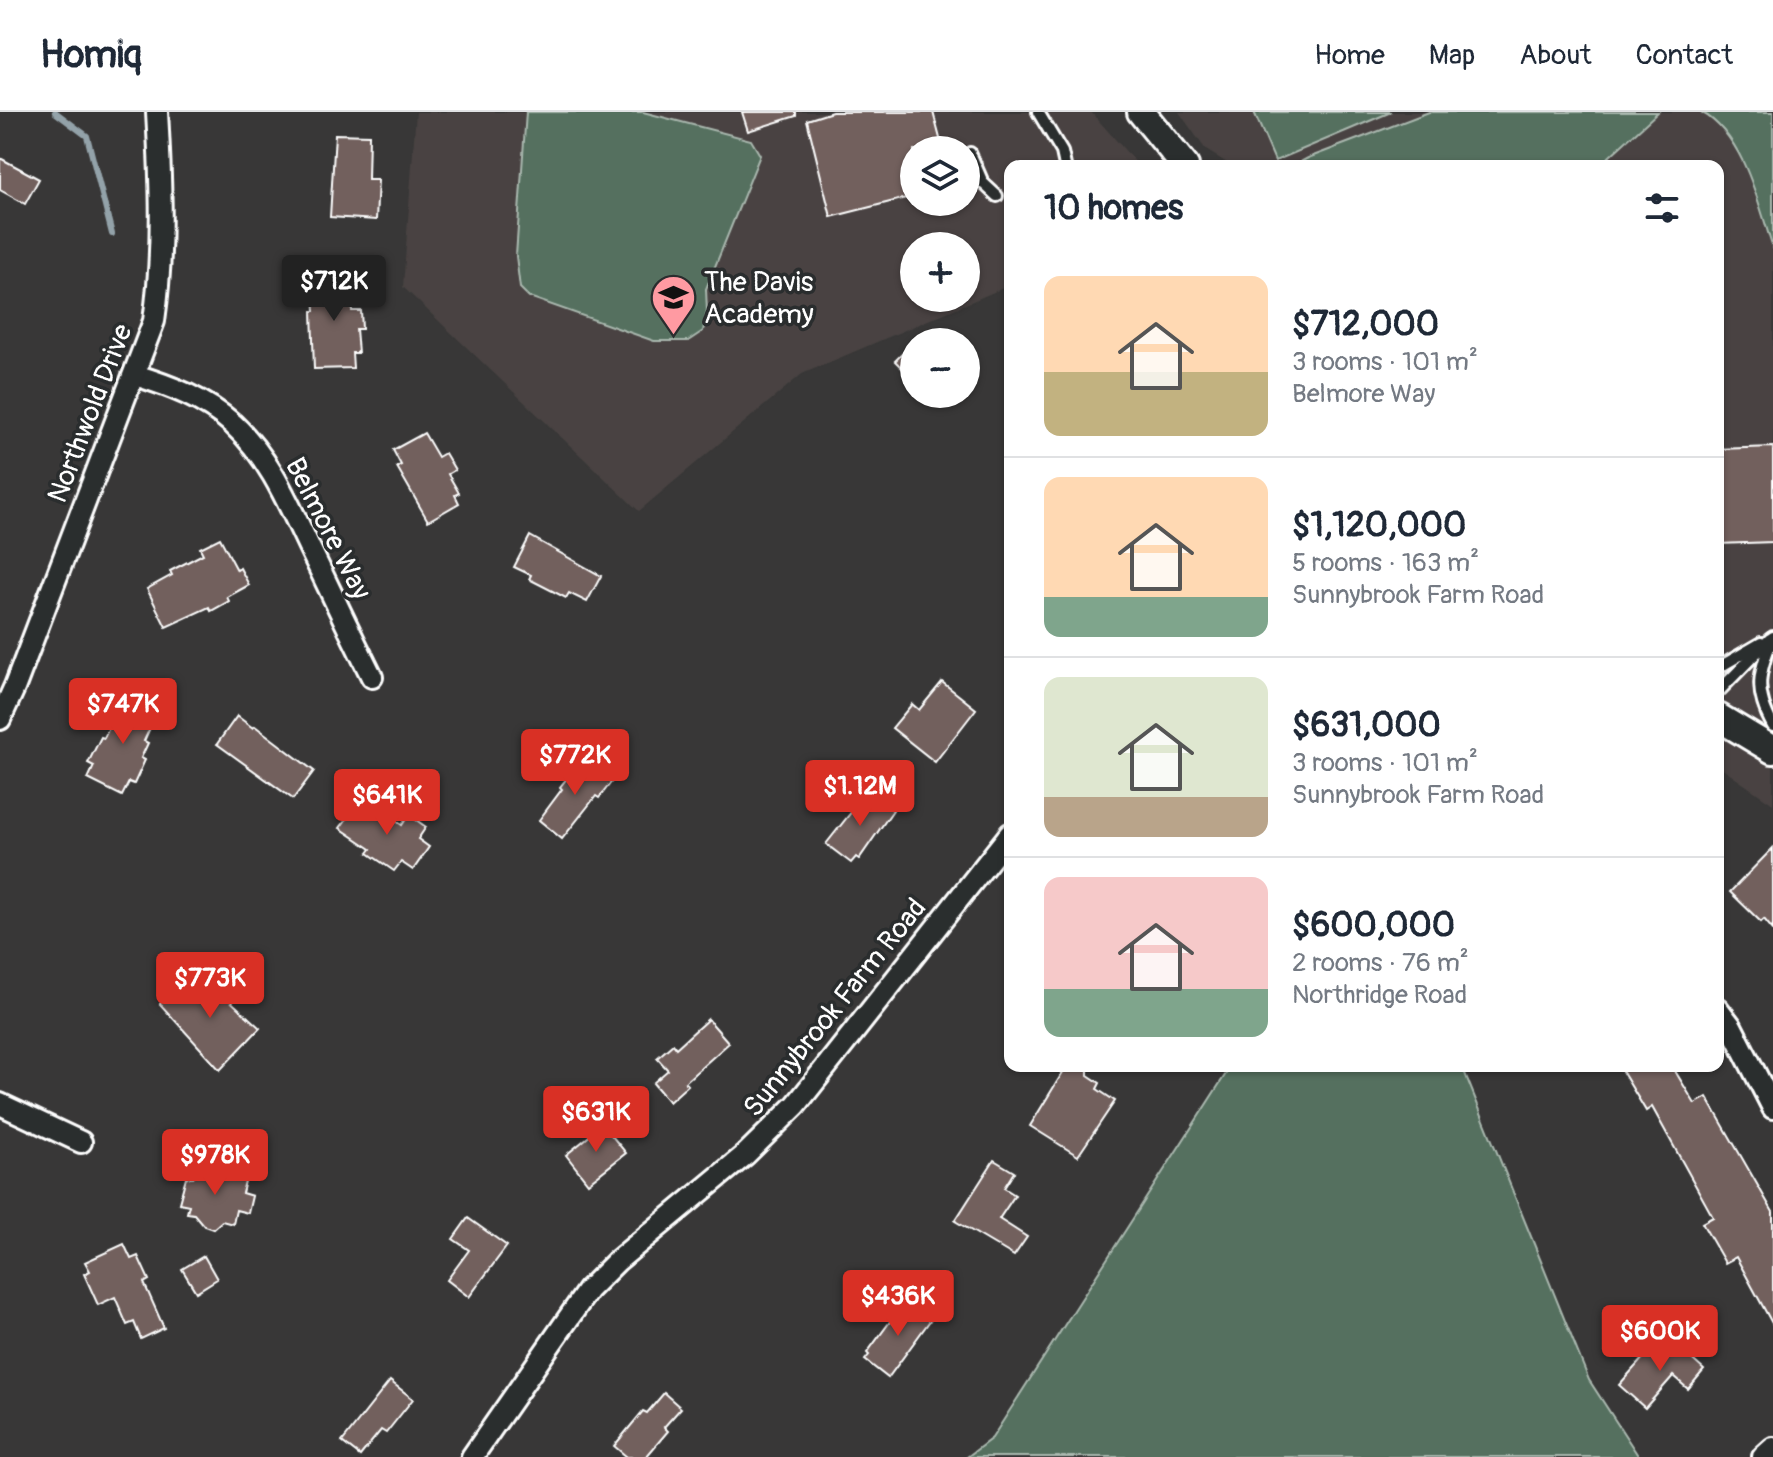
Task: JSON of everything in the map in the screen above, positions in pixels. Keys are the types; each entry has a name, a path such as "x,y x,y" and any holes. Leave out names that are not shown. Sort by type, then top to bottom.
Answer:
{"street":[{"name":"Northwold Drive","path":"0,719 21,672 154,321 160,278 162,218 157,112"},
{"path":"1141,112 1180,160"},
{"name":"Belmore Way","path":"135,375 173,386 204,403 233,424 257,450 280,486 372,677"},
{"path":"1724,721 1773,750"},
{"name":"Sunnybrook Farm Road","path":"472,1457 588,1290 617,1261 745,1155 796,1105 1004,842"},
{"path":"1724,1017 1773,1108"},
{"path":"0,1104 81,1142"},
{"path":"1763,1457 1773,1448"}],"lane":[{"path":"1038,112 1064,160"},
{"path":"980,176 997,196"},
{"path":"1724,665 1773,636"},
{"path":"1724,686 1773,636"},
{"path":"1773,636 1759,685 1760,699 1773,726"}],"shaded area":[{"name":"The Davis Academy","path":"416,112 1091,112 1134,160 1004,160 1004,288 980,298 980,232 900,232 900,312 947,312 910,328 900,328 900,332 802,374 639,511 403,287"},
{"path":"1179,112 1440,112 1323,160 1222,160 1206,150"},
{"path":"1488,112 1763,112 1773,136 1773,804 1724,770 1724,160 1370,160"}],"green space":[{"path":"526,112 643,112 751,140 760,155 706,289 707,312 703,331 688,341 654,341 529,297 520,288 516,256"},
{"path":"1254,112 1391,112 1277,160 1275,160"},
{"path":"1429,112 1658,112 1606,160 1304,160"},
{"path":"1701,112 1773,112 1773,249 1739,154 1716,123"},
{"path":"1227,1072 1464,1072 1589,1380 1639,1457 967,1457 992,1438"}],"building":[{"path":"742,112 796,112 796,116 748,131"},
{"path":"832,112 933,112 939,136 900,136 900,200 831,217 807,120"},
{"path":"335,134 369,135 368,180 378,180 376,220 330,217"},
{"path":"0,158 39,179 25,204 0,190"},
{"path":"351,275 352,311 361,311 362,329 356,329 358,353 352,353 353,368 314,369 313,276"},
{"path":"424,433 438,457 445,453 455,470 448,474 459,493 455,495 459,503 428,521 397,467 401,465 393,450"},
{"path":"1773,447 1773,542 1724,544 1724,449"},
{"path":"530,536 601,576 587,602 569,593 566,598 529,579 531,575 514,567"},
{"path":"220,538 249,585 227,597 229,601 211,611 209,607 166,627 147,589 172,575 170,571 203,554 200,548"},
{"path":"942,682 976,709 935,762 892,728 912,704 919,710"},
{"path":"125,694 158,710 144,741 148,743 141,758 145,760 134,784 129,782 122,796 88,779 94,766 88,763"},
{"path":"237,716 314,771 293,799 217,744"},
{"path":"584,757 613,780 562,839 539,820"},
{"path":"868,791 893,810 859,859 856,857 851,863 826,844"},
{"path":"359,802 385,819 388,815 402,825 409,815 426,827 418,839 429,847 413,870 401,862 394,871 368,853 371,849 340,828"},
{"path":"1773,848 1773,930 1730,892"},
{"path":"201,974 260,1028 220,1070 160,1004 176,981 188,989"},
{"path":"708,1019 729,1043 685,1082 688,1085 669,1102 653,1083 668,1070 657,1058 673,1044 676,1048"},
{"path":"1063,1072 1088,1072 1100,1083 1097,1089 1115,1101 1078,1156 1030,1126"},
{"path":"1623,1072 1676,1072 1695,1104 1707,1097 1773,1212 1773,1325 1736,1257 1725,1263 1702,1223 1713,1217 1652,1107 1646,1111"},
{"path":"603,1125 626,1153 588,1183 566,1155"},
{"path":"994,1160 1014,1172 1004,1188 1015,1195 999,1219 1027,1237 1014,1256 955,1221"},
{"path":"218,1165 225,1167 234,1178 245,1181 242,1193 252,1196 248,1213 236,1210 233,1224 222,1221 213,1229 204,1226 194,1214 187,1213 189,1205 179,1203 186,1177 193,1178 196,1169 209,1172"},
{"path":"468,1218 507,1246 469,1297 447,1280 469,1250 453,1239"},
{"path":"124,1244 131,1259 138,1256 149,1280 144,1283 164,1328 141,1339 134,1322 127,1325 115,1297 98,1305 84,1274 90,1271 85,1262"},
{"path":"204,1256 217,1279 196,1292 182,1269"},
{"path":"912,1299 934,1315 888,1378 865,1360 869,1355 867,1353 903,1304 907,1307"},
{"path":"1660,1339 1681,1357 1685,1353 1704,1370 1688,1389 1673,1376 1645,1408 1619,1385"},
{"path":"390,1381 413,1399 386,1433 381,1430 360,1456 342,1442"},
{"path":"664,1393 681,1408 664,1427 668,1431 646,1457 627,1457 614,1446 643,1411 647,1413"}],"waterway":[{"path":"55,112 87,136 112,234"}],"place":[{"name":"The Davis Academy","path":"673,336"}]}
